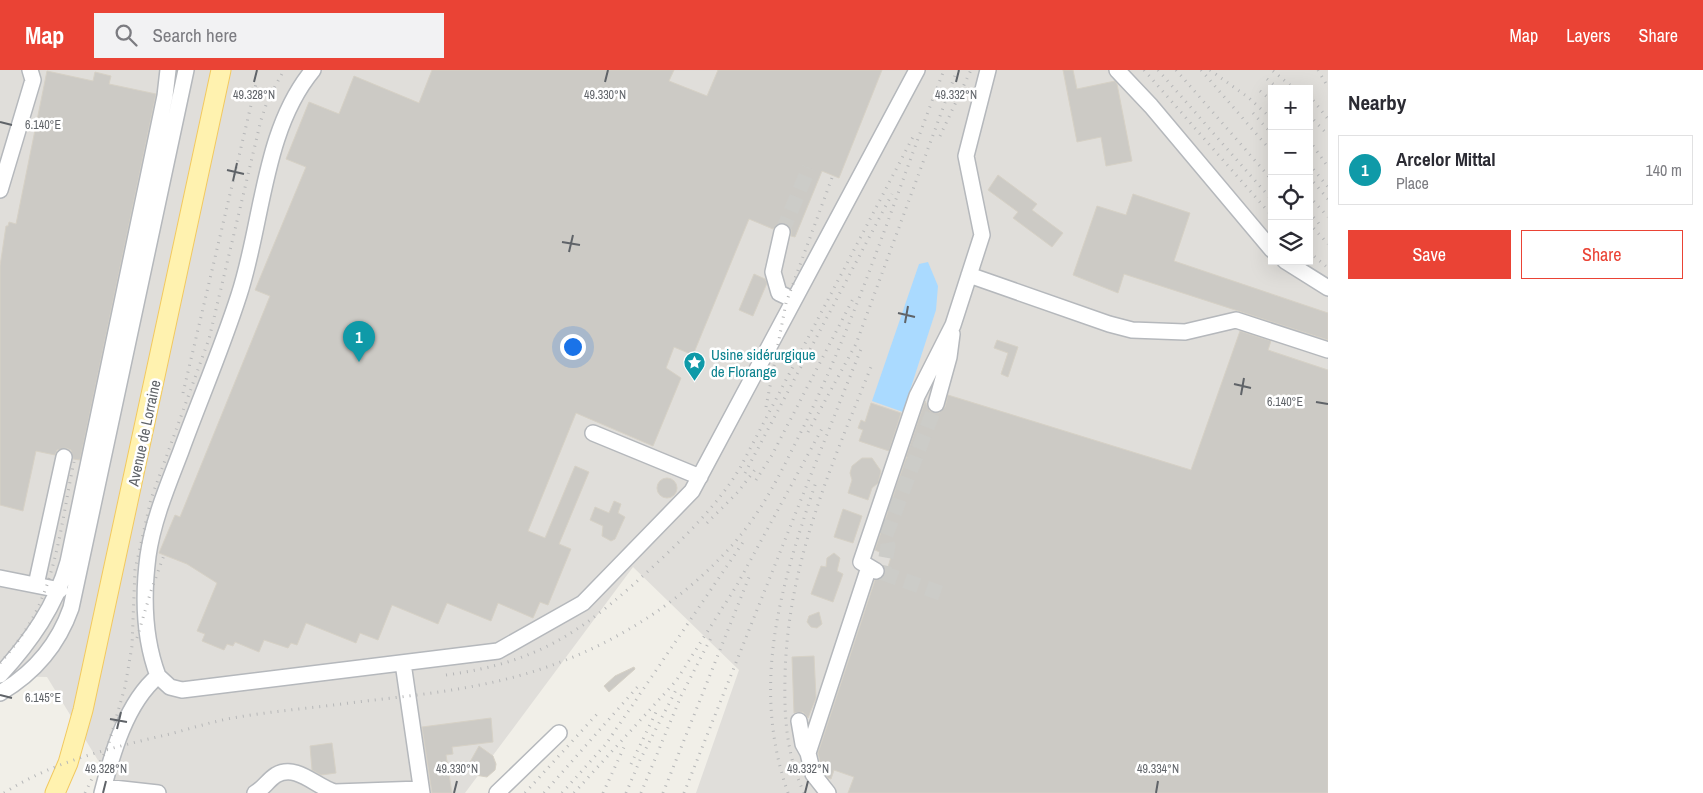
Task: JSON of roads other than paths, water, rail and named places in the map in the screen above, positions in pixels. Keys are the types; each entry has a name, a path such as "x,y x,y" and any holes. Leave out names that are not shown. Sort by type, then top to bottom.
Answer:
{"main road":[{"name":"Avenue de Lorraine","path":"55,793 68,763 84,710 221,70"}],"lane":[{"path":"0,190 33,80 30,70"},
{"path":"0,675 30,639 60,590 91,483 186,70"},
{"path":"313,70 303,83 286,114 240,292 165,492 152,536 146,576 146,606 151,658 158,676 170,687 182,690 498,651 583,603 692,491 917,70"},
{"path":"808,753 872,569 861,562 916,396 953,325 982,235 966,156 988,70"},
{"path":"1117,70 1151,106 1268,245"},
{"path":"0,693 28,673 42,659 67,620 164,71"},
{"path":"782,232 773,272 779,293 794,300"},
{"path":"1291,265 1328,288"},
{"path":"969,275 1109,324 1132,330 1186,332 1236,320 1328,350"},
{"path":"936,404 949,358 953,325"},
{"path":"593,433 700,477"},
{"path":"36,585 64,456"},
{"path":"60,477 91,483"},
{"path":"0,578 60,590"},
{"path":"255,793 277,774 290,773 315,781 324,790 335,792 421,791 403,663"},
{"path":"158,676 148,684 121,730 103,790 158,793"},
{"path":"799,721 803,744 808,753 813,774 828,793"},
{"path":"497,793 559,733"}],"water":[{"path":"928,262 938,286 936,310 903,412 872,401 919,264"}],"tunnel":[{"path":"782,232 809,168"},
{"path":"876,571 883,573 888,546 886,535 936,404"},
{"path":"883,573 943,594"}],"railway":[{"path":"85,793 108,746 125,687 132,646 135,570 151,499 209,339 261,120 268,99 284,70"},
{"path":"4,793 40,773 78,759 218,721 471,687 516,677 566,660 593,648 645,620 669,603 714,564 745,530 772,489 787,460 842,342 944,70"},
{"path":"808,432 856,344 957,70"},
{"path":"940,136 971,70"},
{"path":"1144,70 1268,211"},
{"path":"1158,70 1268,195"},
{"path":"1176,70 1268,175"},
{"path":"1201,70 1268,147"},
{"path":"1210,70 1249,98 1268,115"},
{"path":"1318,70 1328,87"},
{"path":"1273,71 1290,85"},
{"path":"1267,79 1274,85"},
{"path":"183,393 256,84"},
{"path":"1260,91 1268,98"},
{"path":"1313,100 1328,119"},
{"path":"1253,113 1268,130"},
{"path":"1313,119 1328,135"},
{"path":"446,675 511,661 538,651 586,623 658,562 713,506 740,468 914,135"},
{"path":"1313,146 1328,167"},
{"path":"1313,169 1328,187"},
{"path":"766,407 786,303 833,175"},
{"path":"1313,182 1328,199"},
{"path":"745,473 892,194"},
{"path":"1313,200 1328,217"},
{"path":"1313,217 1321,226"},
{"path":"1313,227 1328,244"},
{"path":"1313,255 1328,268"},
{"path":"756,480 772,455 853,299"},
{"path":"684,793 861,349"},
{"path":"804,793 790,751 785,708 788,636 794,595 803,556 827,478 873,362"},
{"path":"574,793 676,681 737,585 824,425"},
{"path":"0,663 27,627 47,586 74,462"},
{"path":"707,523 738,492 757,467"},
{"path":"788,793 777,753 771,713 771,674 782,597 816,482"},
{"path":"562,793 606,744 746,538"},
{"path":"137,638 164,555"},
{"path":"663,793 751,572"},
{"path":"641,793 681,696 712,636"},
{"path":"544,793 640,684"},
{"path":"626,793 640,760 677,688"},
{"path":"631,764 658,708"},
{"path":"525,793 598,713"},
{"path":"603,793 625,745"}],"place":[{"name":"Arcelor Mittal","path":"359,362"},
{"name":"Usine sidérurgique de Florange","path":"695,382"}]}
